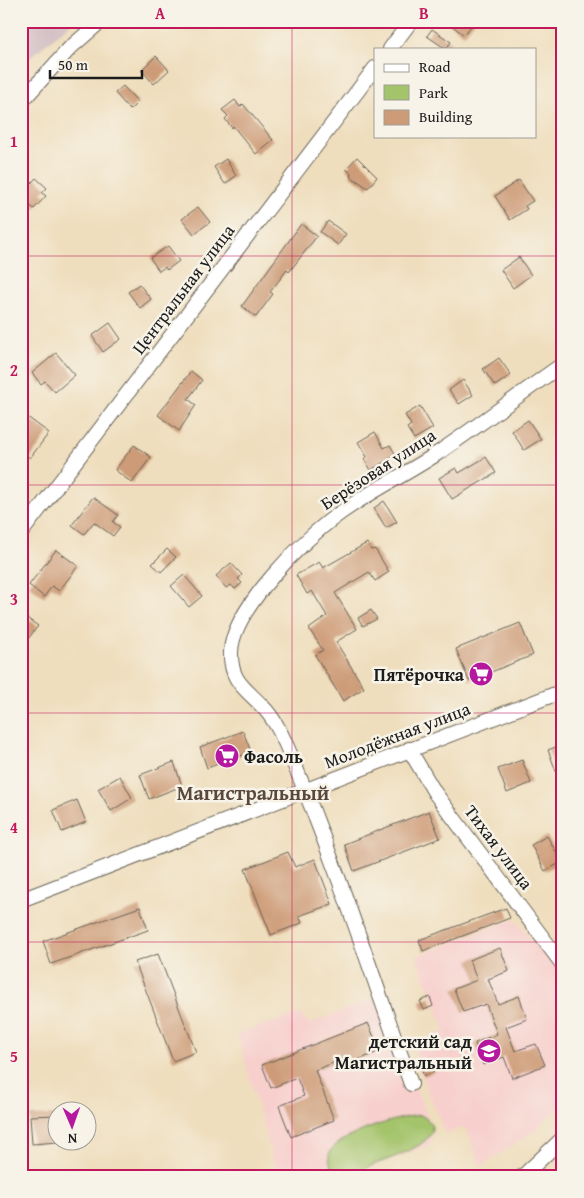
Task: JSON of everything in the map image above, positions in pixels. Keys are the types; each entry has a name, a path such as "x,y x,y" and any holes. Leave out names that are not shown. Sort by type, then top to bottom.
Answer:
{"street":[{"path":"21,102 70,48 101,21"},
{"path":"391,48 411,21"},
{"name":"Центральная улица","path":"21,533 374,69"},
{"name":"Берёзовая улица","path":"305,791 278,728 262,706 240,686 232,668 231,650 236,630 251,603 283,564 336,516 434,455 563,364"},
{"name":"Молодёжная улица","path":"21,900 563,691"},
{"name":"Тихая улица","path":"409,749 435,793 563,965"},
{"path":"305,791 411,1084"},
{"path":"522,1177 563,1138"}],"shaded area":[{"path":"21,21 74,21 21,65"},
{"name":"детский сад Магистральный","path":"514,919 554,966 563,990 563,1102 536,1130 481,1166 465,1127 445,1134 416,1061 416,1042 445,1031 416,956"},
{"path":"375,998 410,1091 416,1088 433,1130 429,1145 344,1177 278,1177 237,1034 300,1013 310,1024"}],"green space":[{"path":"421,1115 430,1123 432,1131 427,1139 408,1151 351,1172 338,1171 330,1163 330,1152 345,1139 386,1122"}],"building":[{"path":"446,21 475,21 464,35"},
{"path":"432,29 451,42 445,48 427,36"},
{"path":"156,56 169,70 154,84 141,70"},
{"path":"123,86 138,102 130,110 115,93"},
{"path":"235,100 240,107 243,104 273,140 256,154 225,119 228,116 222,110"},
{"path":"357,157 377,177 368,188 350,176 351,173 346,169"},
{"path":"226,159 236,176 225,184 214,167"},
{"path":"36,178 47,188 42,193 46,196 34,209 21,197 21,188 29,180 31,183"},
{"path":"519,180 533,201 525,206 527,209 510,220 495,196"},
{"path":"198,207 210,222 194,234 182,219"},
{"path":"328,221 346,234 338,245 320,232"},
{"path":"301,224 317,236 289,272 287,270 270,292 273,294 256,317 242,306"},
{"path":"168,246 179,261 167,270 165,267 159,271 150,258"},
{"path":"519,257 531,275 513,288 501,270"},
{"path":"139,284 151,299 140,308 128,292"},
{"path":"110,323 121,339 103,352 92,336"},
{"path":"56,353 75,375 55,392 45,381 41,384 32,373"},
{"path":"499,358 511,375 495,386 483,369"},
{"path":"191,371 202,380 188,399 196,405 179,431 158,415"},
{"path":"463,380 473,395 459,404 449,390"},
{"path":"420,406 433,428 414,439 407,428 411,425 405,415"},
{"path":"26,416 49,433 30,458 21,451 21,423"},
{"path":"528,420 541,439 524,450 512,431"},
{"path":"375,432 384,448 390,445 396,455 371,470 364,459 367,457 358,442"},
{"path":"134,445 151,457 132,483 115,470"},
{"path":"486,457 496,473 452,499 439,478 456,468 459,473"},
{"path":"93,497 118,515 113,522 120,527 113,536 94,522 84,534 72,525"},
{"path":"384,501 397,522 386,528 374,508"},
{"path":"367,543 371,550 375,549 389,572 375,581 369,572 335,593 357,629 336,642 364,688 343,701 315,655 323,650 309,629 327,616 312,591 307,594 296,575 319,562 323,568"},
{"path":"167,549 176,557 161,572 152,564"},
{"path":"56,550 78,566 59,591 52,586 44,597 29,585"},
{"path":"231,563 242,575 238,579 242,583 235,589 231,585 226,588 216,576"},
{"path":"184,575 202,596 189,607 171,586"},
{"path":"371,610 377,619 363,626 358,618"},
{"path":"21,614 38,626 21,648"},
{"path":"520,623 533,655 469,681 456,649"},
{"path":"243,731 251,752 207,768 200,747"},
{"path":"563,744 563,786 562,787 548,750"},
{"path":"522,760 531,783 507,793 498,769"},
{"path":"174,762 182,786 149,799 140,775"},
{"path":"120,776 132,798 111,811 98,789"},
{"path":"77,800 86,822 62,832 53,810"},
{"path":"429,811 440,838 354,871 344,844"},
{"path":"547,836 562,862 545,871 531,845"},
{"path":"288,852 295,867 315,859 332,904 299,916 302,923 271,935 245,869"},
{"path":"140,907 148,930 51,964 43,941"},
{"path":"506,908 510,918 423,951 419,940"},
{"path":"500,948 509,971 488,979 498,1004 519,996 527,1019 506,1027 515,1051 536,1044 545,1065 512,1078 504,1057 483,1065 475,1043 497,1034 486,1004 463,1012 454,989 477,980 469,960"},
{"path":"158,954 196,1052 173,1061 135,962"},
{"path":"430,997 433,1006 424,1010 420,1001"},
{"path":"368,1023 380,1051 351,1063 349,1057 315,1070 334,1120 291,1137 279,1106 304,1096 297,1078 271,1088 262,1065"},
{"path":"428,1058 434,1072 424,1076 418,1062"},
{"path":"48,1115 48,1143 32,1144 30,1116"}],"place":[{"name":"Пятёрочка","path":"481,674"},
{"name":"Фасоль","path":"227,756"},
{"name":"детский сад Магистральный","path":"489,1051"}],"district":[{"name":"Магистральный","path":"253,792"}]}
